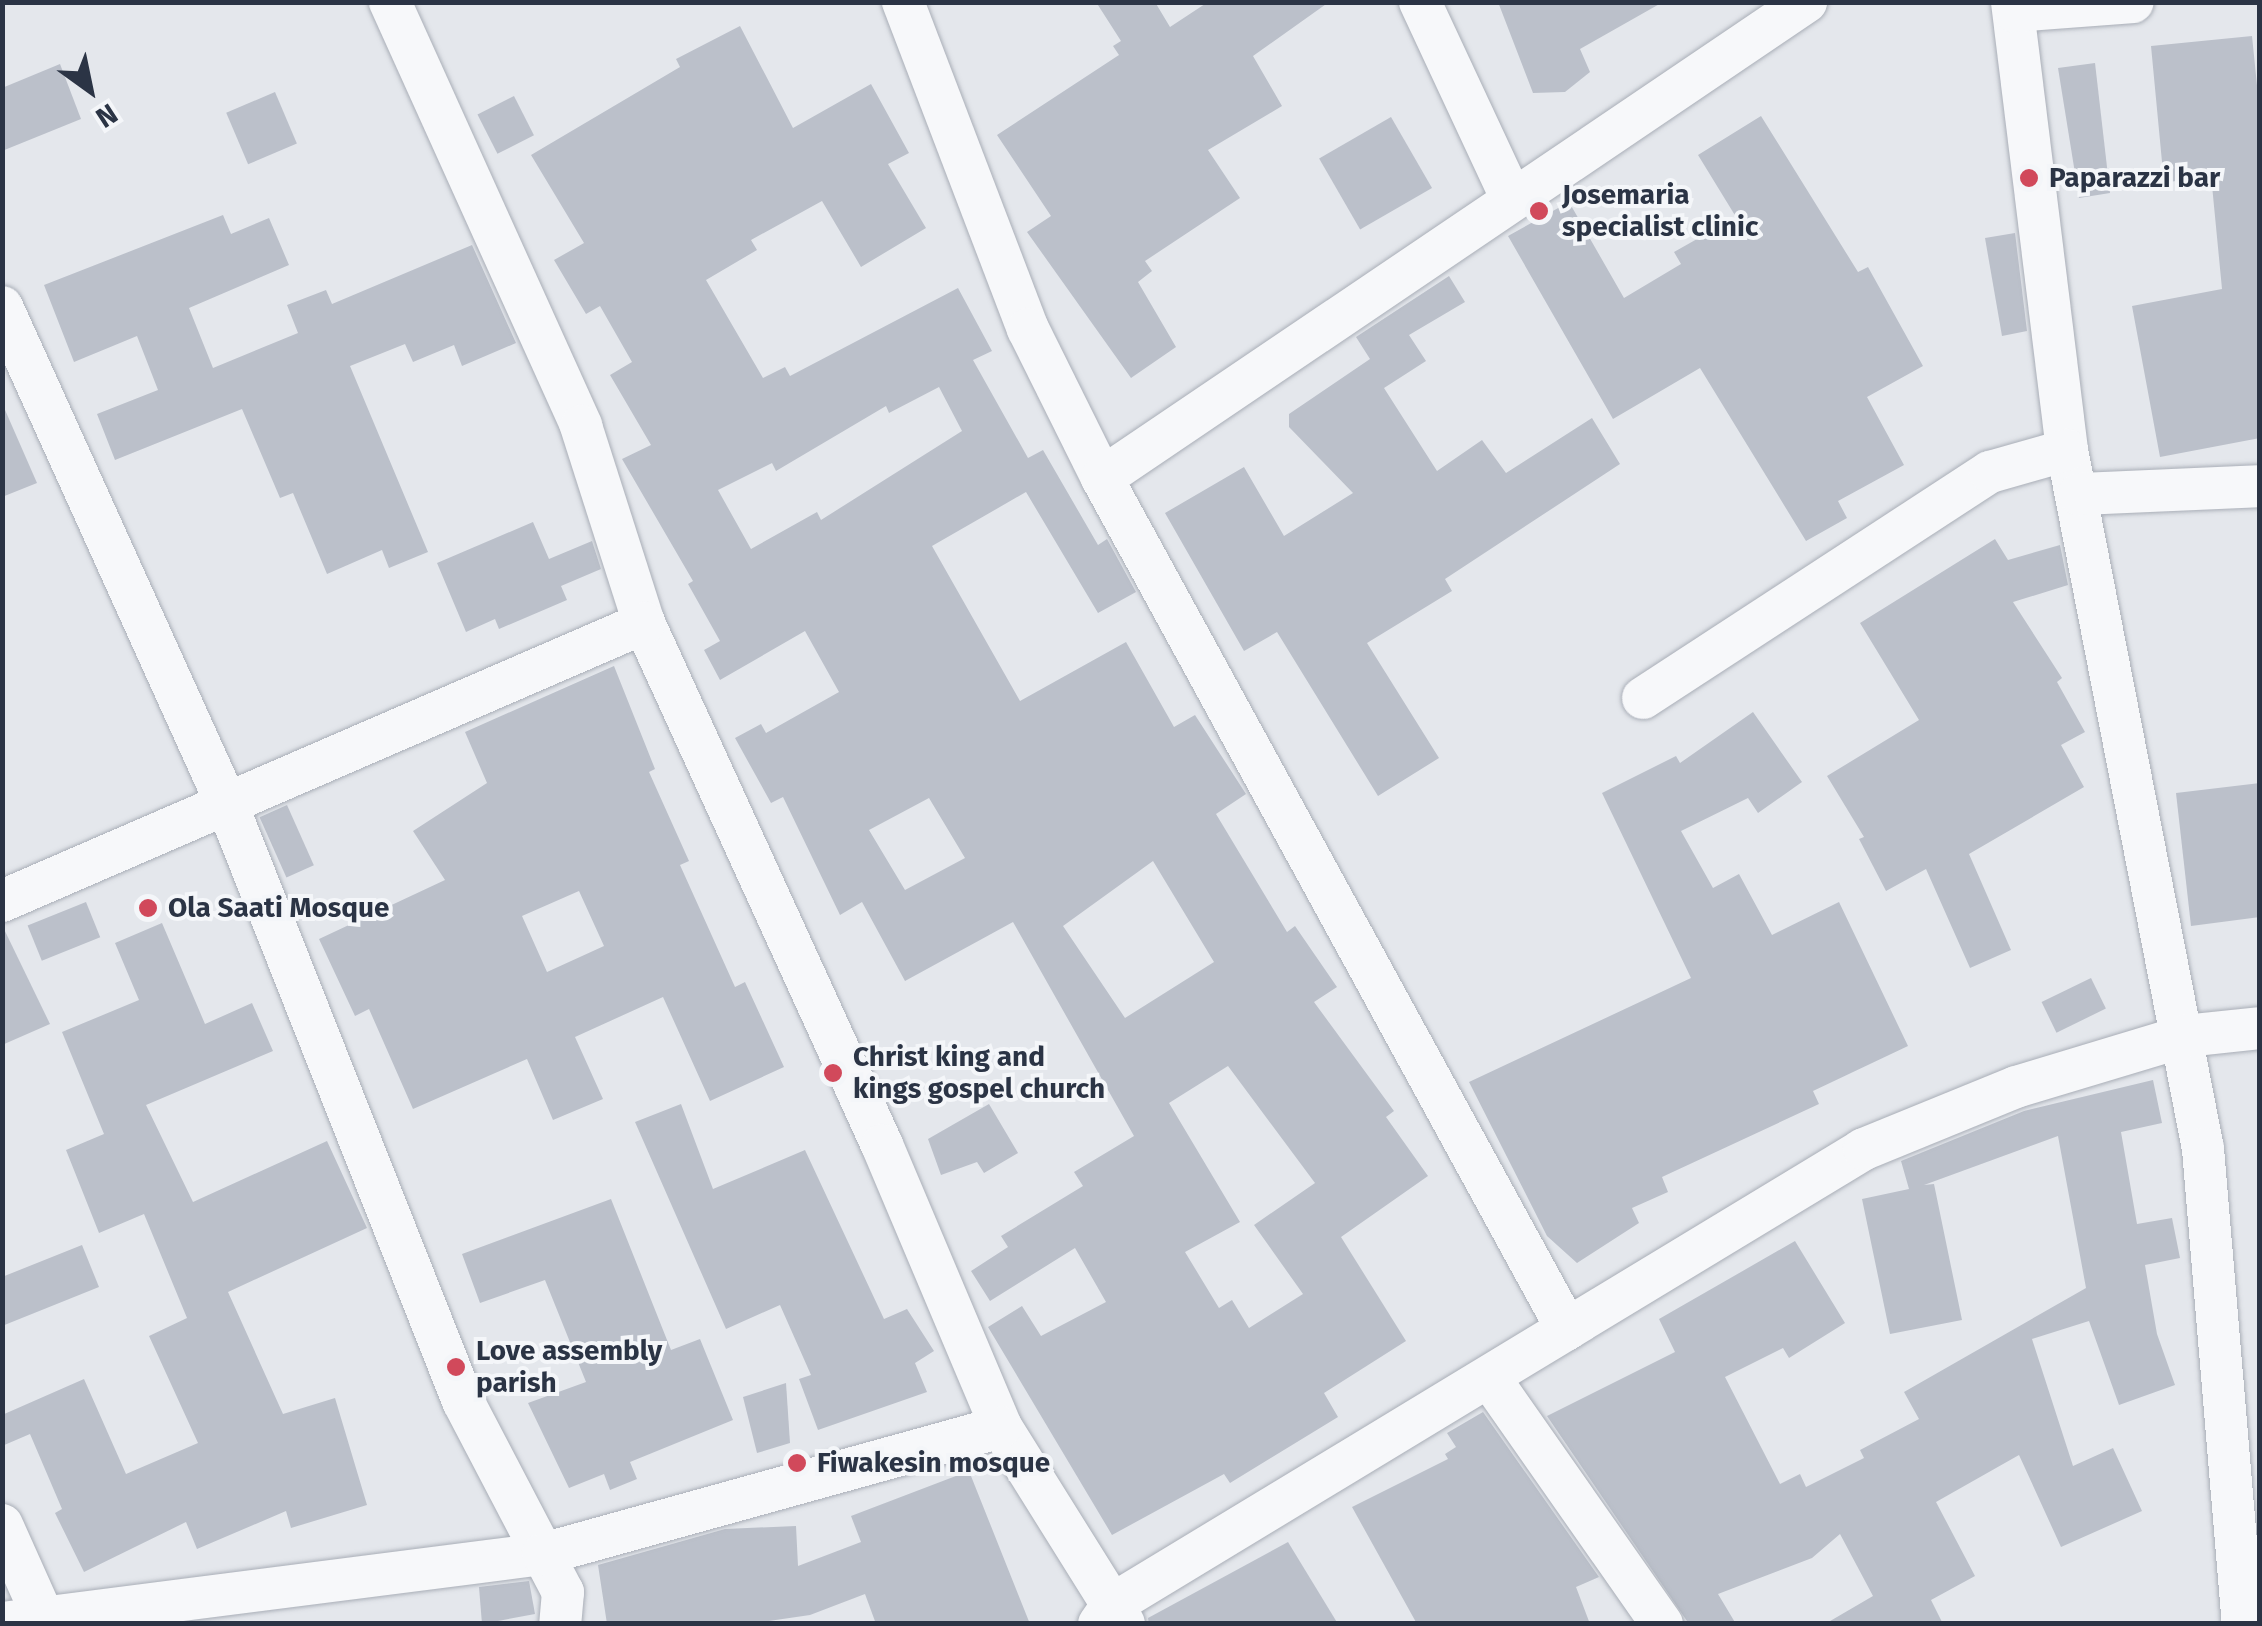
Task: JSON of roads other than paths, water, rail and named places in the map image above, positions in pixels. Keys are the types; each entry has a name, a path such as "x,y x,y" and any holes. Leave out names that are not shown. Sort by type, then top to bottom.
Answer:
{"street":[{"path":"390,2 581,426 644,623 882,1146 1001,1426 1112,1617 1567,1329 1864,1149 2016,1087 2184,1036 2260,1028"},
{"path":"903,2 1028,329 1102,478 1567,1329"},
{"path":"1420,2 1511,197"},
{"path":"1102,478 1511,197 1806,2"},
{"path":"2132,2 2013,7 2068,450 2203,1149 2243,1624"},
{"path":"2,307 228,807 464,1402 563,1592 560,1624"},
{"path":"1643,698 1990,472 2068,450"},
{"path":"2079,494 2260,486"},
{"path":"2,902 644,623"},
{"path":"1491,1380 1662,1624"},
{"path":"2,1526 49,1620 543,1554 1001,1426"}],"place":[{"name":"Paparazzi bar","path":"2029,178"},
{"name":"Josemaria specialist clinic","path":"1539,211"},
{"name":"Ola Saati Mosque","path":"148,908"},
{"name":"Christ king and kings gospel church","path":"833,1073"},
{"name":"Love assembly parish","path":"456,1367"},
{"name":"Fiwakesin mosque","path":"797,1463"}]}
